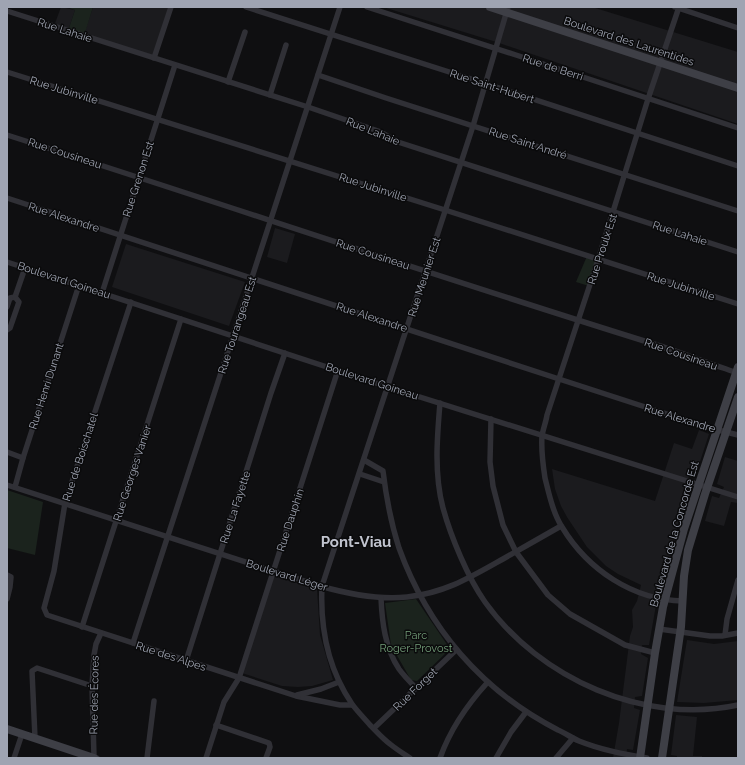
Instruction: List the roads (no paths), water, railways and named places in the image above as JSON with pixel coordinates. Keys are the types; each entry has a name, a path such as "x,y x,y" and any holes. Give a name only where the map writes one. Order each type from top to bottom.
{"street":[{"path":"154,58 171,7"},
{"name":"Rue Saint-Hubert","path":"246,7 738,166"},
{"name":"Rue Tourangeau Est","path":"133,644 340,7"},
{"name":"Rue de Berri","path":"367,7 738,128"},
{"name":"Boulevard des Laurentides","path":"490,7 507,10 738,88"},
{"path":"678,7 738,28"},
{"name":"Rue Proulx Est","path":"678,7 648,99 614,212 559,379 542,435 542,452 548,490 561,526 580,551 594,565 625,588 665,600 684,601"},
{"name":"Rue Meunier Est","path":"410,758 390,744 352,705 339,682 329,655 324,633 321,608 322,586 473,126 507,10"},
{"name":"Rue Lahaie","path":"7,11 308,107 381,132 398,142 738,252"},
{"path":"228,82 245,32"},
{"path":"270,95 286,45"},
{"name":"Rue Grenon Est","path":"102,293 175,65"},
{"name":"Rue Jubinville","path":"7,72 738,304"},
{"name":"Rue Saint André","path":"318,75 738,211"},
{"name":"Rue Cousineau","path":"7,135 578,321 737,371"},
{"name":"Rue Alexandre","path":"7,198 559,379 717,430 738,435"},
{"name":"Boulevard Goineau","path":"7,262 388,387 738,497"},
{"path":"15,297 25,268"},
{"name":"Rue Henri Dunant","path":"15,487 79,285"},
{"path":"7,307 10,298 15,297"},
{"path":"7,330 10,328 19,302 15,297"},
{"name":"Rue de Boischatel","path":"47,615 44,608 54,571 65,504 131,302"},
{"name":"Rue Georges Vanier","path":"82,627 181,319"},
{"name":"Rue La Fayette","path":"186,661 285,353"},
{"name":"Rue Dauphin","path":"206,758 224,702 239,678 338,370"},
{"name":"Boulevard de la Concorde Est","path":"642,758 647,705 665,600 683,533 717,430 736,383 737,371"},
{"name":"Boulevard de la Concorde Est","path":"662,758 681,632 684,601 684,576 688,550 696,520 738,397"},
{"path":"440,403 436,455 443,508 457,549 484,601 520,642 541,659 558,670 603,692 627,700 647,705 670,708 704,709 738,705"},
{"path":"491,419 490,462 493,486 503,525 516,552 548,595 570,614 625,645 655,653"},
{"path":"7,452 23,458"},
{"path":"364,460 383,471 384,482 399,548 414,584 437,624 456,650 501,695 539,720 579,741 615,752 642,758"},
{"path":"360,474 384,482"},
{"name":"Boulevard Léger","path":"7,485 322,586 381,598 407,597 435,592 458,584 561,526"},
{"path":"7,575 11,577 7,599"},
{"path":"725,635 727,619 738,580"},
{"path":"381,598 383,625 391,653 399,669 416,688"},
{"name":"Rue des Alpes","path":"47,615 296,696 340,705 352,705"},
{"path":"659,629 706,636 738,633"},
{"name":"Rue des Écores","path":"95,758 92,686 94,655 101,633"},
{"name":"Rue Forget","path":"374,728 456,650"},
{"path":"35,738 32,671 37,668 92,686"},
{"path":"296,696 339,682"},
{"path":"440,758 452,730 475,696 487,682"},
{"path":"147,758 154,701"},
{"path":"496,758 511,732 526,712"},
{"path":"216,724 269,743 270,747 266,758"},
{"path":"7,729 95,758"},
{"path":"14,758 22,734"},
{"path":"556,758 573,738"}],"district":[{"name":"Pont-Viau","path":"356,542"}],"park label":[{"name":"Parc Roger-Provost","path":"416,641"}]}
